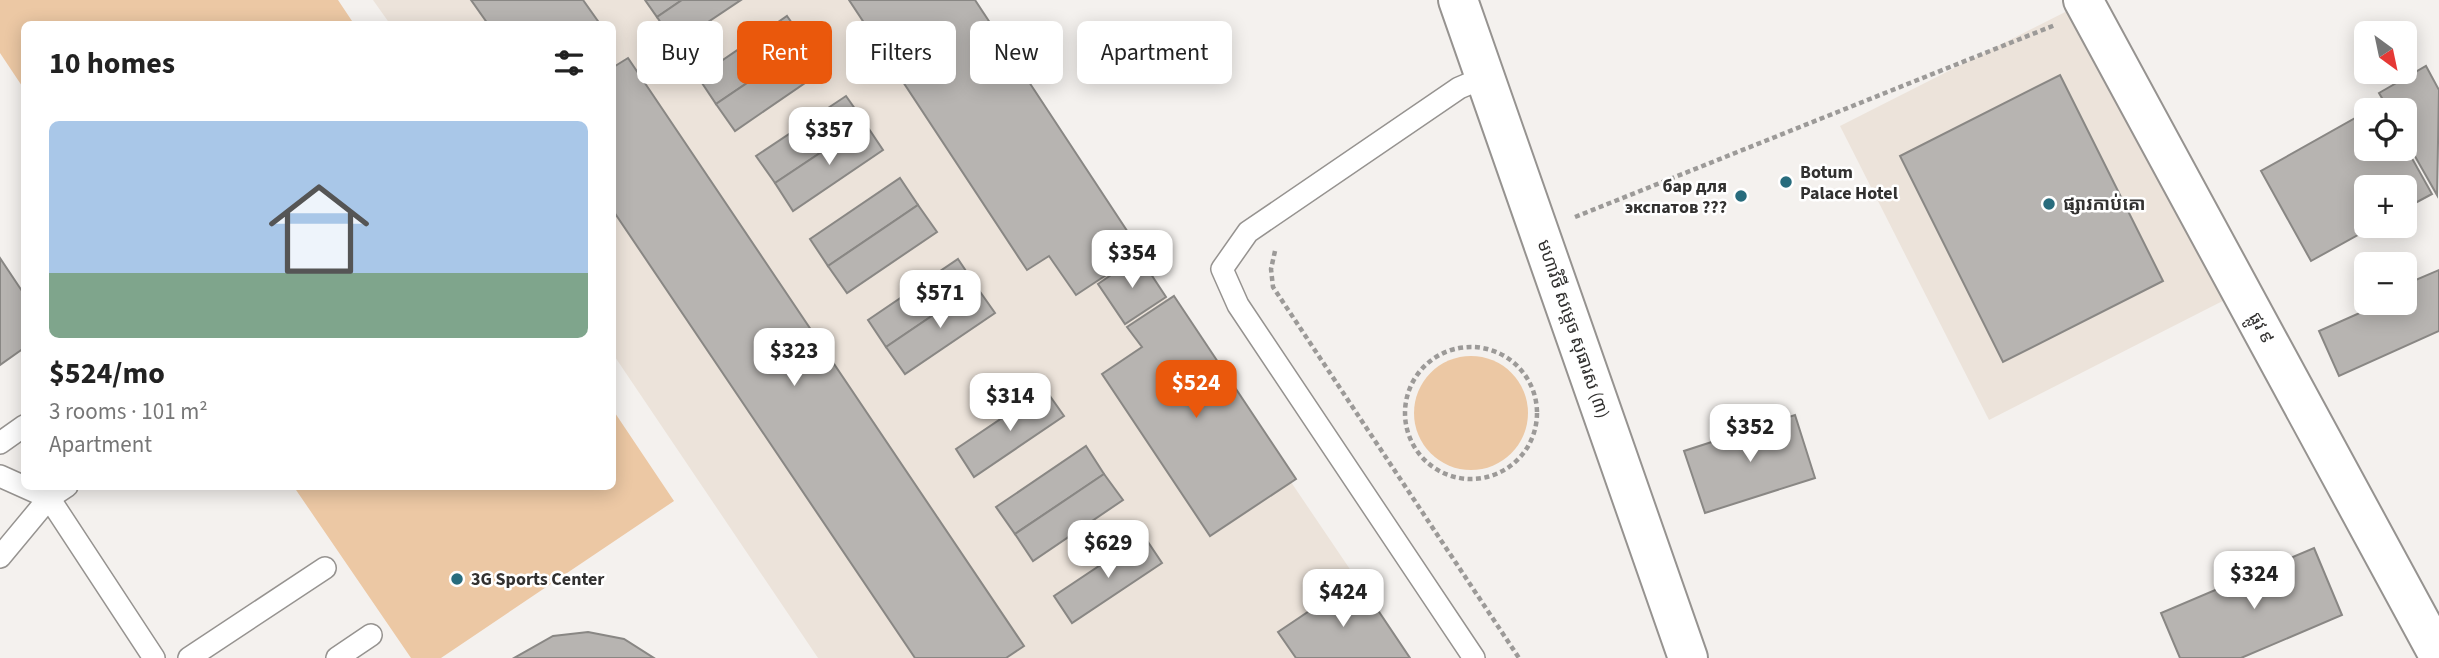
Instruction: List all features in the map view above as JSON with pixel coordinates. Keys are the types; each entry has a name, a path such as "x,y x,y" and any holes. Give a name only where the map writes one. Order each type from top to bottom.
{"street":[{"name":"មហាវិថី សម្តេច សុធារស (៣)","path":"1458,0 1688,658"},
{"name":"ផ្លូវ ៩","path":"2086,6 2439,656"}],"lane":[{"path":"1474,658 1238,305 1222,269 1248,232 1459,88 1485,77"},
{"path":"0,443 21,428"},
{"path":"0,476 21,482"},
{"path":"0,557 58,492 154,658"},
{"path":"189,658 325,568"},
{"path":"337,658 371,635"}],"path":[{"path":"1539,231 2086,6"},
{"path":"1275,248 1271,270 1273,287 1519,658"},
{"path":"1471,346 1499,353 1523,371 1533,387 1538,408 1530,444 1521,457 1503,471 1476,479 1453,477 1439,471 1421,457 1413,446 1405,418 1412,382 1425,365 1437,356 1471,346"}],"shaded area":[{"path":"0,0 338,0 352,21 21,21 21,84 0,53"},
{"path":"373,0 965,0 979,21 970,21 970,84 1022,84 1410,658 818,658 616,358 616,21 388,21"},
{"name":"ផ្សារកាប់គោ","path":"2089,0 2106,0 2260,282 1989,420 1840,126"},
{"path":"1471,356 1493,361 1511,373 1523,391 1528,413 1523,435 1511,453 1493,465 1471,470 1449,465 1431,453 1419,435 1414,413 1419,391 1431,373 1449,361"},
{"name":"3G Sports Center","path":"616,414 674,501 441,658 411,658 296,490 616,490"}],"building":[{"path":"471,0 583,0 598,21 486,21"},
{"path":"645,0 682,0 657,17"},
{"path":"682,0 741,0 710,21 660,21 657,17"},
{"path":"849,0 975,0 989,21 970,21 970,84 1030,84 1141,252 1076,295 1049,256 1027,270 904,84 956,84 956,21 863,21"},
{"path":"737,50 737,84 746,84 716,104 703,84 723,84 723,60"},
{"path":"628,58 637,71 637,84 646,84 1024,646 1006,658 915,658 616,215 616,66"},
{"path":"2426,66 2439,90 2437,195 2417,160 2417,98 2382,98 2379,93 2395,84 2417,84 2417,71"},
{"path":"2060,75 2163,281 2003,362 1900,156"},
{"path":"746,84 804,84 735,131 716,104"},
{"path":"846,96 865,123 775,183 756,156"},
{"path":"2354,119 2354,161 2414,161 2432,194 2417,202 2417,175 2354,175 2354,237 2311,261 2261,171"},
{"path":"865,123 883,150 793,211 775,183"},
{"path":"900,178 918,205 828,266 810,239"},
{"path":"918,205 937,232 847,293 828,266"},
{"path":"1139,256 1166,297 1125,324 1098,284"},
{"path":"0,258 21,290 21,350 0,365"},
{"path":"958,259 976,286 886,347 868,320"},
{"path":"2439,270 2439,331 2339,376 2319,331 2355,315 2417,315 2417,279"},
{"path":"976,286 995,313 905,374 886,347"},
{"path":"1174,296 1296,479 1210,536 1102,374 1142,347 1127,327"},
{"path":"1045,389 1064,416 974,477 956,449"},
{"path":"1795,415 1815,478 1705,513 1684,451"},
{"path":"1086,446 1104,474 1015,534 996,507"},
{"path":"1104,474 1123,500 1033,561 1015,534"},
{"path":"1144,536 1162,563 1072,623 1054,596"},
{"path":"2314,548 2342,615 2241,658 2180,658 2161,613"},
{"path":"1357,579 1410,658 1296,658 1278,632"},
{"path":"588,632 624,639 654,658 514,658 553,636"}],"place":[{"name":"Botum Palace Hotel","path":"1786,182"},
{"name":"бар для экспатов ???","path":"1741,196"},
{"name":"ផ្សារកាប់គោ","path":"2049,204"},
{"name":"3G Sports Center","path":"457,579"}]}
